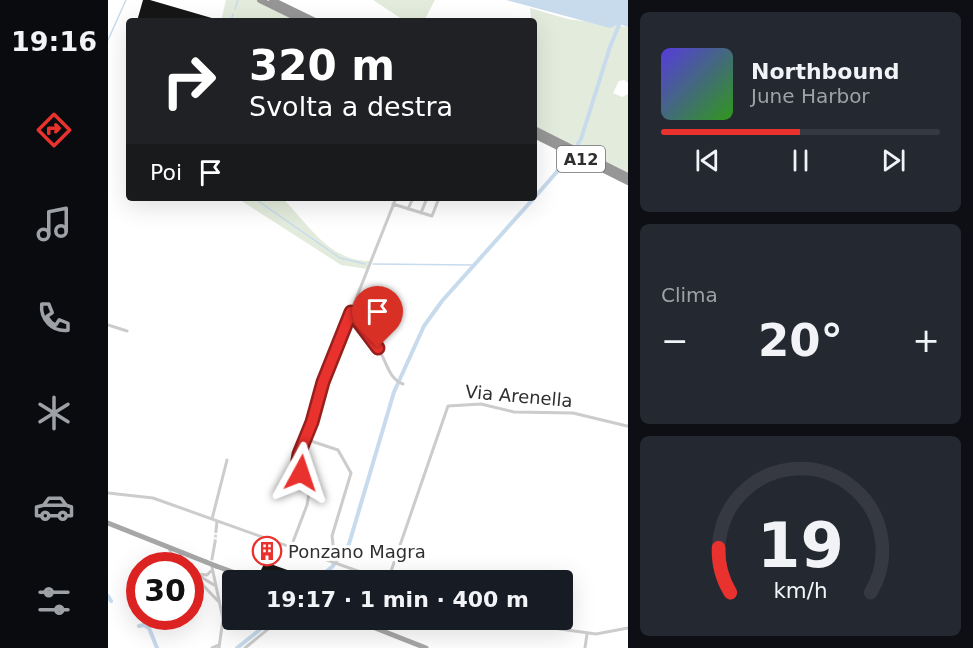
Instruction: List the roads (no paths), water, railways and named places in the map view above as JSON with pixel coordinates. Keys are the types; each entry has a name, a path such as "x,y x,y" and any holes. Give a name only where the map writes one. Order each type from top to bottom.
{"highway":[{"path":"260,0 297,18"},
{"path":"272,0 309,18"},
{"name":"A12","path":"537,130 628,176"},
{"name":"A12","path":"537,136 628,182"}],"main road":[{"path":"108,523 182,552"},
{"path":"204,559 209,560 213,568 222,571"},
{"path":"380,630 426,648"}],"street":[{"path":"291,547 309,499 308,484 301,473 298,460 304,439 312,422 323,382 394,201"},
{"path":"408,209 411,201"},
{"path":"421,213 426,201"},
{"path":"393,204 432,216 439,201"},
{"path":"351,312 381,353 386,366 400,383"},
{"path":"108,325 127,331"},
{"name":"Via Arenella","path":"390,570 448,406 480,404 514,412 573,413 627,426"},
{"path":"304,439 338,450 351,473 332,537 334,552 332,562"},
{"path":"212,519 227,460"},
{"path":"108,493 153,498 352,570"},
{"path":"216,531 218,521"},
{"path":"209,560 215,542"},
{"path":"168,547 170,552"},
{"path":"204,575 207,575 213,568"},
{"path":"212,648 219,646 224,624 214,585 213,568"},
{"path":"204,579 214,585"},
{"path":"214,585 206,588 219,602"},
{"path":"561,630 600,634 628,628"},
{"path":"245,648 267,630"},
{"path":"585,648 587,634"}],"water":[{"path":"506,0 628,0 628,27 619,24 610,28"}],"waterway":[{"path":"108,40 126,0"},
{"path":"235,9 238,0"},
{"path":"232,18 233,14"},
{"path":"581,139 610,47 621,20"},
{"path":"537,195 569,158"},
{"path":"258,201 340,258 365,264"},
{"path":"328,570 349,544 394,392 424,326 442,301 531,201"},
{"path":"373,264 474,265"},
{"path":"108,596 111,601"},
{"path":"150,630 157,648"},
{"path":"237,648 260,630"}],"tunnel":[{"path":"215,542 216,531"}],"place":[{"name":"Ponzano Magra","path":"267,551"}]}
